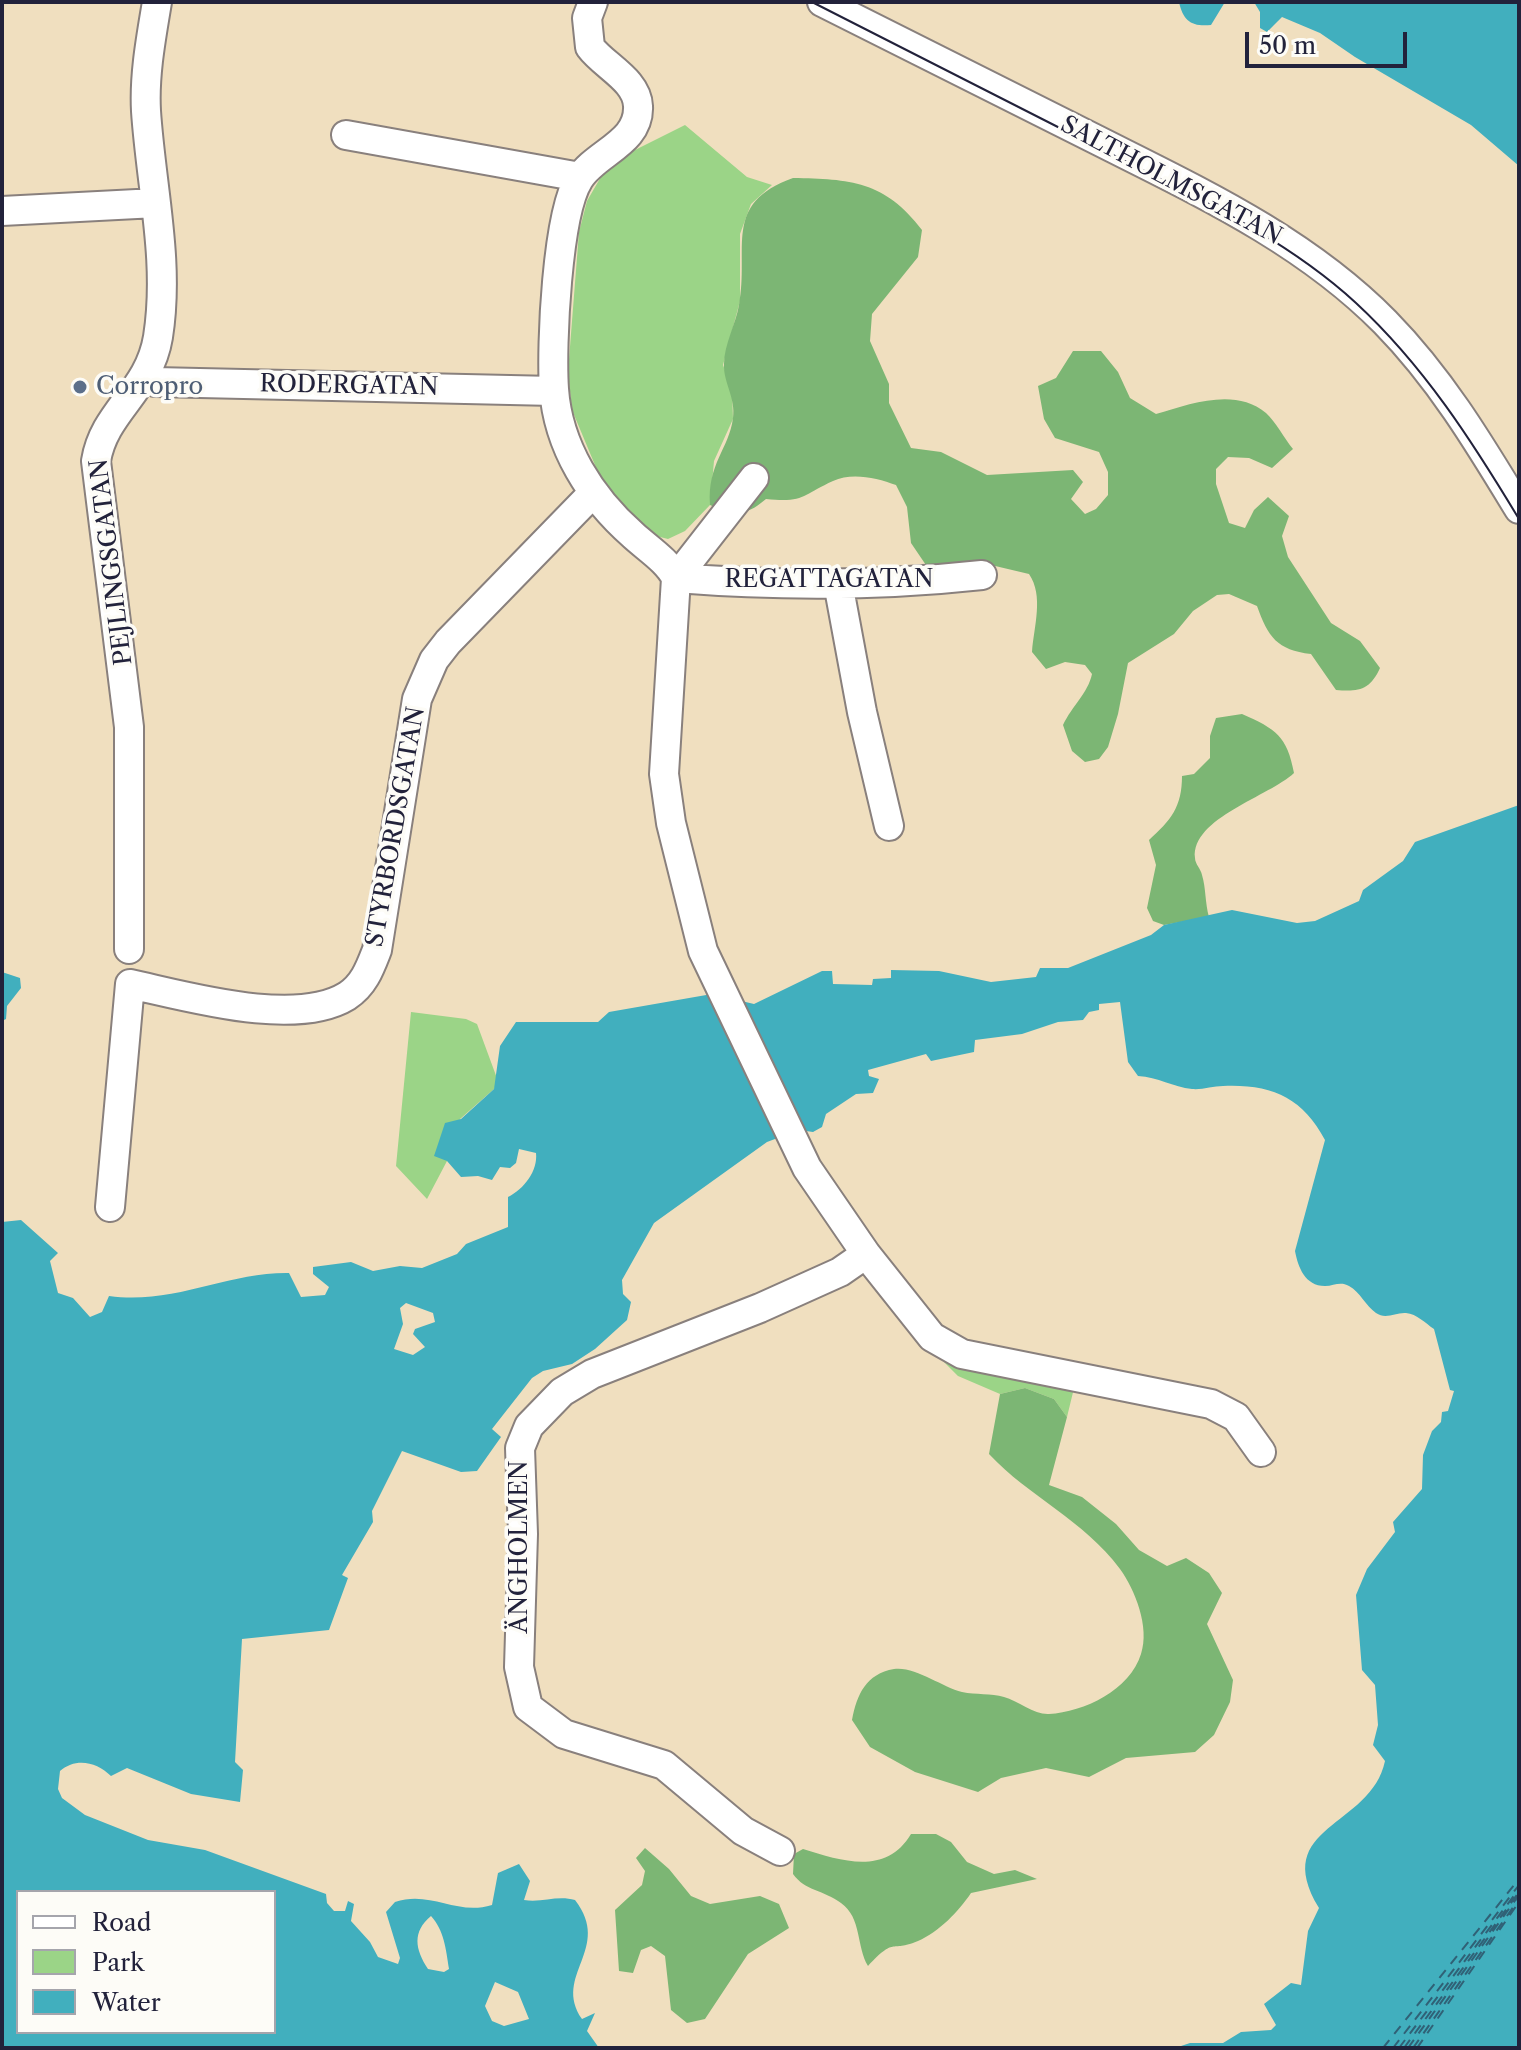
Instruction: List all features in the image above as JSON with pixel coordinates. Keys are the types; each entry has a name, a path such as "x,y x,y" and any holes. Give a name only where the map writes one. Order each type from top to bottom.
{"street":[{"name":"PEJLINGSGATAN","path":"129,949 128,713 96,461 105,430 146,377 161,313 161,244 146,91 157,2"},
{"path":"593,2 587,18 590,47 634,90 638,115 624,139 580,177 565,223 554,391 567,438 592,494 672,570 676,578 665,785 703,951 807,1168 866,1254 932,1337 962,1354 1211,1404 1236,1417 1261,1452"},
{"name":"SALTHOLMSGATAN","path":"822,2 1228,207 1307,257 1360,299 1420,360 1448,395 1519,509"},
{"path":"346,135 580,177"},
{"path":"2,211 156,203"},
{"name":"RODERGATAN","path":"146,377 155,382 554,391"},
{"path":"676,578 754,478"},
{"name":"STYRBORDSGATAN","path":"110,1207 130,984 253,1009 327,1003 357,988 365,978 377,950 417,699 424,681 448,642 592,494"},
{"name":"REGATTAGATAN","path":"676,578 759,584 924,581 982,575"},
{"path":"838,583 862,712 889,826"},
{"name":"ÄNGHOLMEN","path":"780,1851 743,1831 664,1765 645,1756 564,1734 528,1707 519,1667 523,1534 520,1448 529,1426 574,1384 760,1308 840,1272 866,1254"}],"green space":[{"path":"685,125 747,177 772,185 751,204 740,234 740,301 723,365 732,389 733,419 714,461 710,505 685,531 668,539 648,534 605,489 572,410 568,372 579,232 587,201 602,175 631,152"},
{"path":"793,178 849,182 880,192 894,201 922,230 918,257 872,314 870,341 889,384 889,403 911,448 941,452 987,475 1073,470 1083,482 1071,499 1085,514 1096,509 1108,495 1108,472 1099,452 1055,438 1044,419 1038,386 1056,378 1073,351 1101,351 1118,372 1130,398 1156,414 1198,402 1227,399 1254,405 1266,413 1293,449 1272,468 1249,458 1228,457 1216,469 1216,484 1229,523 1245,528 1254,510 1268,497 1289,516 1282,536 1288,557 1331,623 1360,641 1380,668 1372,681 1357,690 1336,690 1311,654 1290,649 1275,640 1257,606 1229,594 1217,595 1193,611 1174,634 1128,663 1108,747 1099,759 1085,762 1072,751 1063,725 1092,674 1085,665 1065,662 1046,669 1032,652 1037,601 1029,574 991,565 930,571 911,543 907,507 896,485 873,478 840,478 802,497 766,499 740,513 726,512 710,505 712,478 733,418 724,364 742,284 743,230 747,215 756,201 770,189"},
{"path":"1242,714 1278,735 1288,750 1294,773 1218,820 1205,831 1197,844 1195,860 1203,880 1209,917 1164,925 1153,921 1147,908 1156,865 1149,840 1174,812 1182,776 1194,774 1210,758 1210,736 1216,718"},
{"path":"411,1012 466,1019 477,1024 498,1081 494,1089 460,1119 447,1161 427,1199 396,1166"},
{"path":"948,1357 1075,1384 1067,1417 1054,1399 1025,1388 1000,1394 958,1376 944,1362"},
{"path":"1025,1388 1054,1399 1067,1417 1049,1485 1082,1497 1116,1524 1139,1550 1167,1566 1186,1558 1209,1573 1222,1593 1207,1624 1233,1680 1230,1702 1214,1735 1195,1752 1126,1758 1089,1777 1046,1768 1001,1778 978,1792 915,1772 870,1747 852,1720 860,1694 870,1680 884,1672 902,1669 962,1692 1004,1697 1049,1714 1091,1704 1116,1688 1135,1667 1143,1643 1140,1609 1120,1569 1090,1536 989,1454 1000,1394"},
{"path":"911,1834 936,1834 951,1842 967,1862 994,1874 1015,1870 1037,1879 971,1893 941,1927 918,1941 888,1948 868,1966 856,1924 848,1909 798,1880 793,1874 794,1854 803,1849 848,1861 876,1860 889,1856"},
{"path":"645,1848 669,1869 691,1896 710,1904 760,1896 779,1904 789,1928 748,1954 705,2019 687,2023 671,2010 665,1956 651,1946 641,1950 633,1973 619,1971 615,1910 642,1885 645,1871 636,1858"}],"water":[{"path":"1179,2 1225,2 1211,25 1204,25 1189,21"},
{"path":"1254,2 1519,2 1519,166 1471,125 1320,33 1282,17 1267,32 1260,28 1260,12"},
{"path":"1519,805 1519,2048 1175,2048 1190,2043 1223,2043 1241,2032 1271,2030 1276,2025 1264,2004 1291,1983 1301,1985 1308,1931 1319,1908 1307,1881 1306,1859 1314,1843 1328,1828 1362,1801 1376,1783 1385,1761 1373,1745 1378,1725 1375,1685 1362,1670 1356,1595 1367,1569 1395,1532 1393,1522 1422,1489 1423,1455 1432,1431 1441,1422 1442,1412 1448,1411 1454,1391 1450,1390 1434,1329 1410,1314 1380,1315 1349,1286 1312,1283 1301,1269 1295,1251 1325,1140 1306,1113 1295,1103 1270,1091 1240,1086 1192,1089 1138,1076 1128,1062 1120,1002 1099,1004 1099,1010 1089,1012 1083,1020 1058,1022 1022,1034 975,1040 974,1052 931,1061 926,1054 868,1070 869,1076 879,1079 873,1093 856,1094 826,1114 822,1127 813,1132 799,1130 767,1142 654,1223 622,1280 623,1294 631,1302 627,1320 595,1349 572,1364 543,1371 532,1378 492,1429 501,1437 477,1471 461,1472 402,1451 372,1511 373,1522 342,1575 348,1578 329,1630 242,1639 235,1762 243,1770 240,1802 191,1794 127,1768 111,1776 99,1767 86,1763 73,1764 60,1771 58,1789 62,1798 85,1815 148,1840 205,1850 326,1894 327,1903 334,1911 345,1911 348,1901 354,1904 351,1921 370,1942 378,1957 398,1964 400,1958 386,1912 395,1902 420,1899 479,1908 492,1905 498,1873 519,1864 530,1881 524,1900 575,1900 585,1917 588,1933 574,1989 575,2003 582,2019 595,2013 587,2031 599,2048 2,2048 2,1222 21,1220 58,1253 50,1261 58,1293 73,1298 90,1317 102,1312 109,1296 156,1296 266,1274 289,1273 301,1297 325,1295 329,1287 313,1274 313,1267 351,1262 373,1271 400,1266 422,1268 457,1254 466,1244 508,1227 508,1197 529,1179 535,1166 536,1153 519,1149 516,1163 510,1168 500,1167 492,1180 478,1176 461,1177 447,1161 434,1156 445,1123 461,1119 494,1089 500,1046 516,1022 598,1022 609,1012 712,994 754,1004 822,971 832,971 833,984 872,985 873,979 891,978 891,970 939,971 991,982 1036,977 1040,968 1068,968 1151,935 1164,925 1232,910 1297,923 1315,921 1359,901 1363,890 1403,861 1415,842","holes":["406,1303 433,1313 435,1322 415,1329 413,1334 425,1347 413,1355 394,1349 403,1324 400,1308","431,1916 442,1934 449,1969 444,1972 428,1969 418,1948 418,1935","495,1982 518,1992 529,2019 504,2026 492,2021 485,2006"]},
{"path":"2,972 20,978 21,988 7,1006 6,1019 2,1021"}],"ferry route":[{"path":"1383,2048 1519,1879"},
{"path":"1393,2048 1519,1885"},
{"path":"1399,2048 1519,1889"},
{"path":"1404,2048 1519,1892"},
{"path":"1408,2048 1519,1895"},
{"path":"1413,2048 1519,1899"},
{"path":"1417,2048 1519,1902"}],"tram line":[{"path":"812,2 1206,202 1269,238 1328,279 1381,327 1425,378 1465,433 1519,519"}],"place":[{"name":"Corropro","path":"80,387"}]}
